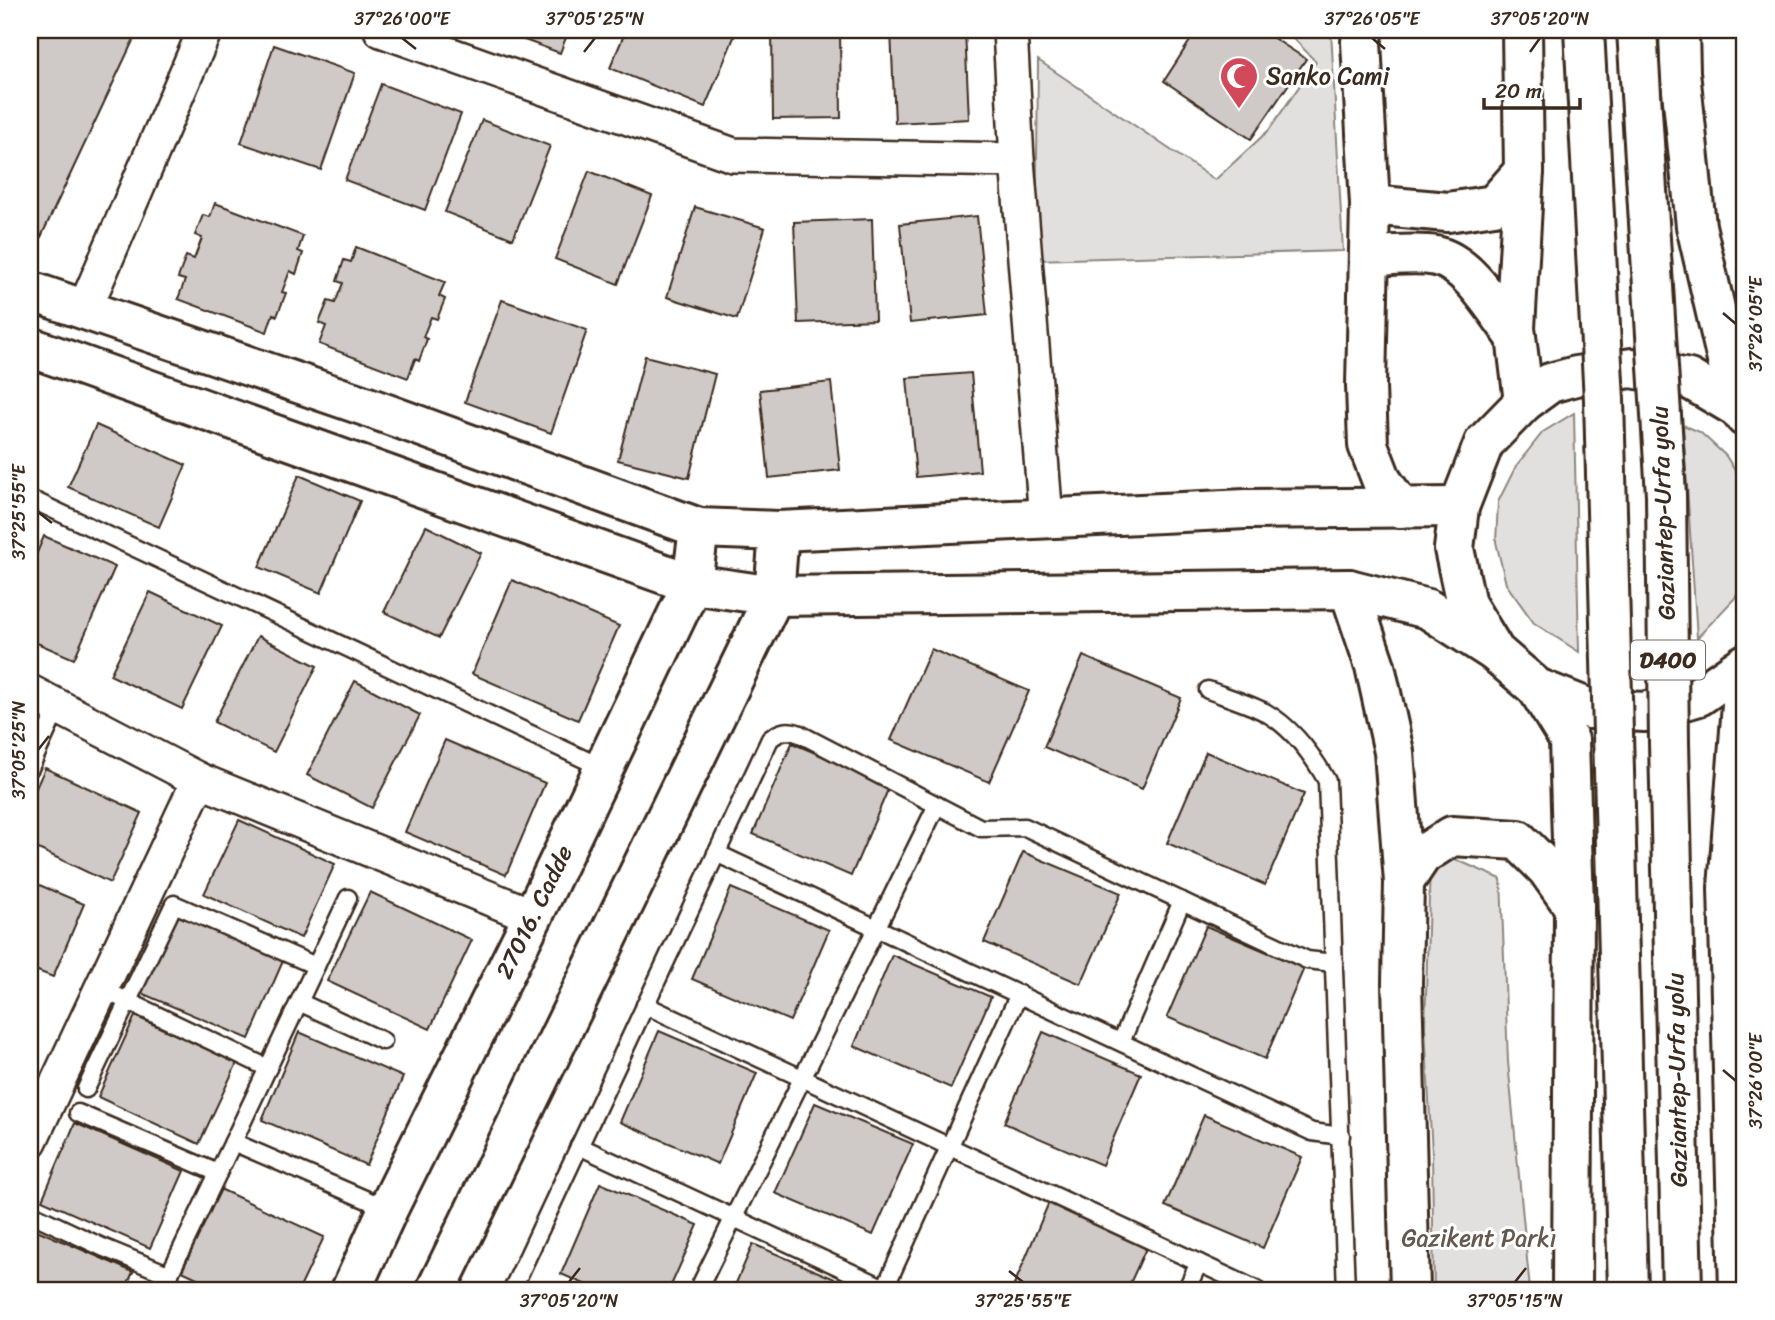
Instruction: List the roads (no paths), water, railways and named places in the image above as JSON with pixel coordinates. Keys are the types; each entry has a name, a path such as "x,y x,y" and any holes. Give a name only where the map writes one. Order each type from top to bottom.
{"main road":[{"path":"1364,30 1361,42 1370,205 1367,444 1382,481 1401,508"},
{"path":"1522,30 1524,171 1516,337 1524,402"},
{"name":"D400","path":"1584,30 1604,400 1628,1290"},
{"name":"Gaziantep-Urfa yolu","path":"1637,30 1666,495 1682,1290"},
{"path":"1679,30 1680,72 1696,226 1742,413"},
{"path":"1370,205 1448,212 1494,205 1524,171"},
{"path":"1369,256 1436,256 1447,260 1465,271 1516,337"},
{"path":"30,291 365,406 699,527 779,531 1246,509 1459,507"},
{"path":"30,348 692,584 774,596 1349,589 1428,608 1495,652 1538,688 1590,709 1645,712 1699,696 1745,665"},
{"path":"1495,652 1466,604 1454,550 1459,507 1484,443 1524,402 1550,383 1576,376 1632,368 1689,379 1742,413"},
{"name":"27016. Cadde","path":"351,1290 692,584 699,527"},
{"path":"436,1290 774,596 779,531"},
{"path":"1349,589 1375,666 1394,752 1404,882 1402,983 1410,1290"},
{"path":"1739,1290 1728,888 1745,665"},
{"path":"1538,688 1569,740 1574,907 1572,1290"},
{"path":"1404,882 1422,855 1452,836 1518,840 1548,869 1574,907"}],"street":[{"path":"84,310 205,30"},
{"path":"381,30 733,155 1017,160"},
{"path":"1010,30 1017,160 1046,519"},
{"path":"44,699 200,780 533,916"},
{"path":"30,1141 115,995 200,780"}],"lane":[{"path":"37,502 603,768"},
{"path":"1208,690 1265,713 1284,726 1301,742 1327,781 1346,1290"},
{"path":"30,768 44,699"},
{"path":"512,1290 770,739 778,733 786,731 800,734 981,828 1024,827 1307,960 1334,963"},
{"path":"698,1290 937,805"},
{"path":"716,853 1312,1132 1341,1136"},
{"path":"162,1290 348,898"},
{"path":"1121,1042 1182,901"},
{"path":"86,1089 115,995 174,904 316,966"},
{"path":"579,1146 886,1290 1019,994"},
{"path":"115,995 268,1068"},
{"path":"299,1003 383,1041"},
{"path":"645,1005 1257,1290"},
{"path":"51,1105 218,1173"},
{"path":"233,1142 388,1209"},
{"path":"30,1213 170,1275"},
{"path":"1186,1290 1199,1263"}],"place":[{"name":"Sanko Cami","path":"1239,110"}],"park label":[{"name":"Gazikent Parkı","path":"1479,1238"}]}
